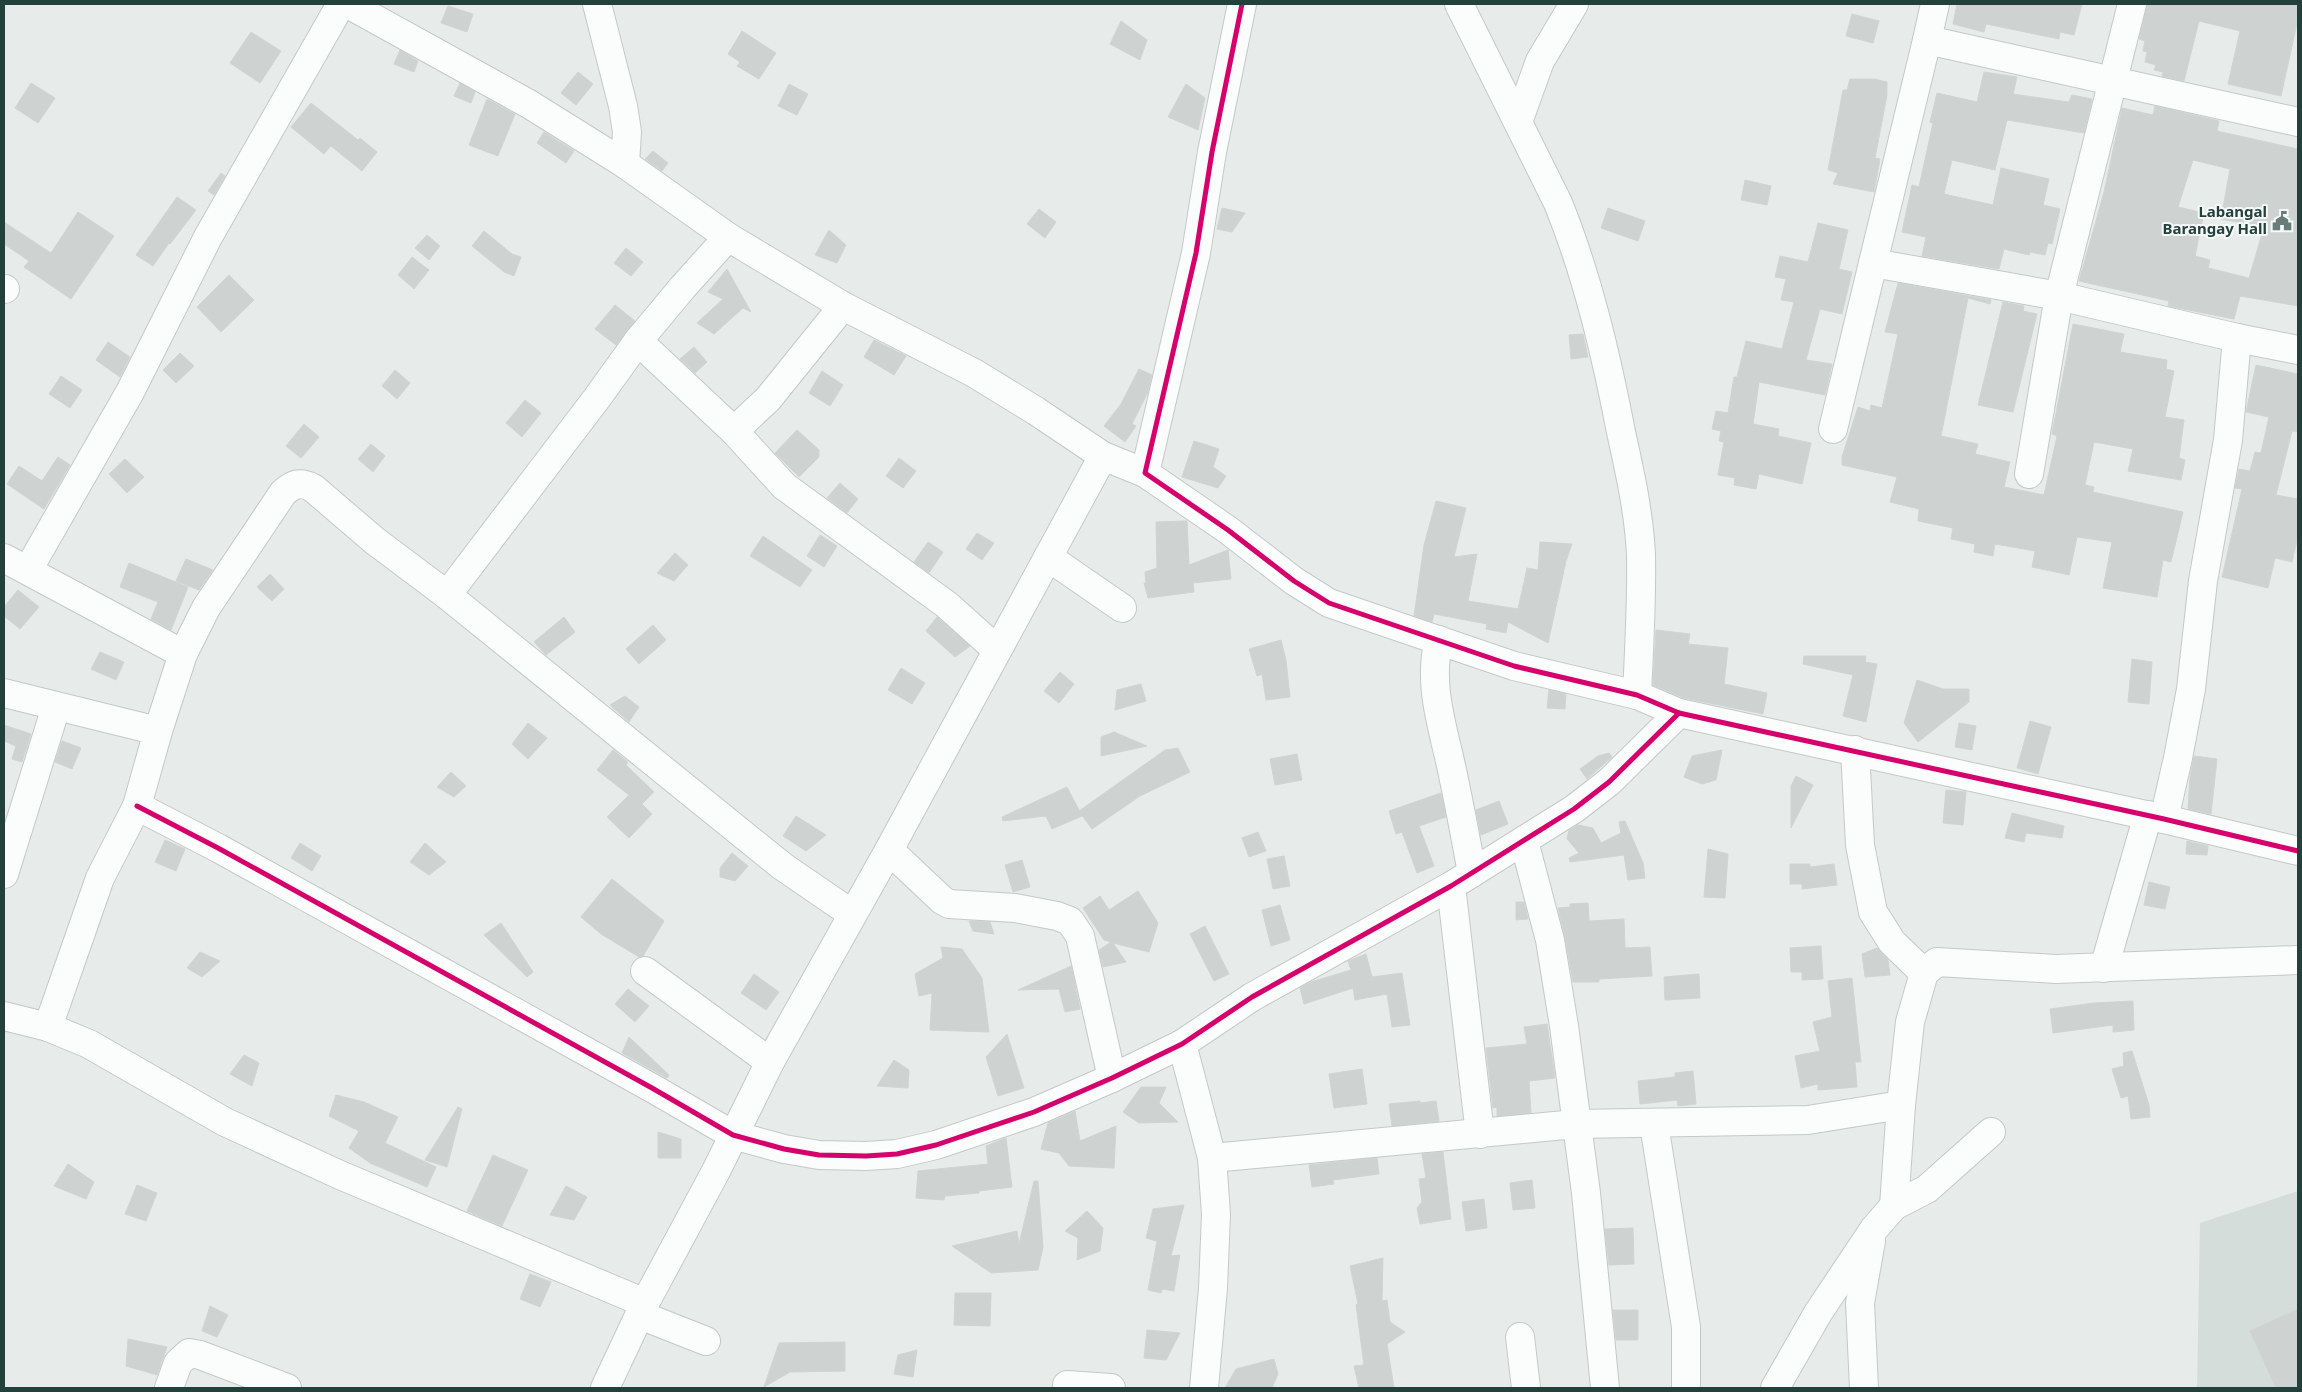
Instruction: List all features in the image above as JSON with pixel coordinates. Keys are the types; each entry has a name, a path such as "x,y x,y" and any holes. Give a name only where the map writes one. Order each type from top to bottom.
{"street":[{"path":"28,570 130,392 208,237 341,4"},
{"path":"348,4 529,104 625,164 728,237 843,306 974,373 1036,411 1103,456 1145,474 1228,530 1294,581 1329,603 1514,666 1636,695 1679,713 2156,817 2298,851"},
{"path":"597,4 623,106 627,132 625,164"},
{"path":"1458,4 1558,203 1570,234 1608,364 1634,490 1641,556 1640,626 1636,695"},
{"path":"1518,122 1540,61 1574,4"},
{"path":"1833,429 1935,4"},
{"path":"2029,474 2059,296 2132,4"},
{"path":"1145,474 1196,253 1236,7"},
{"path":"1927,40 2114,82 2298,120"},
{"path":"447,595 638,341 682,287 728,237"},
{"path":"1874,263 2059,296 2237,338 2298,350"},
{"path":"734,431 768,399 843,306"},
{"path":"2104,968 2178,758 2191,689 2203,581 2228,440 2237,338"},
{"path":"638,341 734,431 784,486 946,605 997,650"},
{"path":"605,1388 643,1309 770,1062 889,850 1103,456"},
{"path":"48,1027 100,878 136,806 183,654 206,608 222,583 283,493 298,483 313,488 375,541 447,595 782,866 852,914"},
{"path":"1048,557 1122,608"},
{"path":"4,558 183,654"},
{"path":"1439,640 1434,659 1433,673 1462,879 1480,1134"},
{"path":"4,694 158,731"},
{"path":"4,874 56,707"},
{"path":"136,806 218,848 643,1083 733,1135 784,1149 820,1155 866,1156 897,1154 936,1145 1034,1112 1112,1078 1182,1044 1252,997 1462,879 1574,809 1609,782 1679,713"},
{"path":"1855,750 1860,845 1873,912 1892,942 1924,973"},
{"path":"1524,841 1550,940 1564,1026 1598,1301 1605,1388"},
{"path":"889,850 949,904 1015,908 1057,916 1070,921 1080,936 1112,1078"},
{"path":"1894,1206 1900,1105 1910,1022 1924,973 1937,962 2056,969 2298,960"},
{"path":"645,971 770,1062"},
{"path":"4,1016 48,1027 89,1044 234,1126 643,1309 706,1341"},
{"path":"1182,1044 1212,1158 1216,1214 1214,1269 1204,1388"},
{"path":"1212,1158 1576,1124 1808,1120 1900,1105"},
{"path":"1654,1124 1686,1327 1686,1388"},
{"path":"1775,1388 1818,1313 1874,1229 1894,1206 1927,1189 1991,1132"},
{"path":"1864,1388 1860,1303 1874,1229"},
{"path":"1520,1337 1526,1388"},
{"path":"169,1388 178,1363 181,1358 189,1353 200,1355 287,1388"},
{"path":"1067,1385 1112,1388"}],"shaded area":[{"path":"2298,1191 2298,1388 2197,1388 2200,1223"}],"building":[{"path":"1957,4 2082,4 2074,35 2060,32 2059,39 1986,24 1984,32 1953,24"},
{"path":"2147,4 2298,4 2298,19 2281,96 2228,84 2240,31 2199,21 2184,81 2162,76 2163,72 2154,70 2156,65 2145,62 2147,52 2143,51 2145,41 2139,39"},
{"path":"448,6 473,14 467,32 441,23"},
{"path":"1852,14 1879,21 1873,43 1846,36"},
{"path":"1121,21 1147,40 1140,60 1110,44"},
{"path":"742,31 776,53 759,79 737,66 740,62 728,54"},
{"path":"251,32 281,51 260,83 230,63"},
{"path":"400,50 418,61 414,72 394,64"},
{"path":"578,72 593,84 576,105 561,93"},
{"path":"1984,72 2017,77 2013,94 2069,102 2072,95 2092,99 2084,133 2007,120 1995,170 1952,160 1944,194 1993,205 2001,168 2049,179 2043,205 2060,209 2052,244 2048,243 2045,255 2030,252 2029,255 2004,249 1999,269 1922,256 1926,237 1902,232 1912,185 1919,187 1933,123 1930,122 1937,93 1977,102"},
{"path":"1850,79 1874,79 1887,82 1887,95 1875,158 1880,159 1874,192 1833,184 1838,173 1828,170 1843,90 1847,90"},
{"path":"31,83 55,98 38,123 15,108"},
{"path":"460,83 475,92 471,103 454,96"},
{"path":"789,84 808,94 797,115 778,106"},
{"path":"1186,84 1205,98 1198,130 1168,117"},
{"path":"487,99 515,114 498,156 469,145"},
{"path":"311,103 358,140 360,138 377,152 362,171 331,146 324,154 291,127"},
{"path":"2155,106 2219,121 2217,131 2298,149 2298,306 2240,296 2234,319 2168,306 2169,301 2079,281 2104,192 2122,108 2153,115","holes":["2193,160 2230,169 2221,219 2264,227 2249,278 2208,268 2210,260 2195,256 2204,213 2178,207"]},
{"path":"544,132 574,151 566,163 537,143"},
{"path":"653,151 668,163 662,171 645,159"},
{"path":"221,173 225,176 214,195 208,191"},
{"path":"1745,180 1771,186 1767,205 1741,200"},
{"path":"177,197 196,210 153,266 136,255"},
{"path":"1222,208 1245,213 1232,232 1217,229"},
{"path":"1608,208 1645,221 1638,241 1601,228"},
{"path":"1039,209 1056,222 1045,238 1027,224"},
{"path":"78,212 114,236 71,299 24,267 29,261 4,244 4,222 51,253"},
{"path":"1818,223 1848,230 1839,269 1852,272 1842,314 1820,309 1806,360 1832,364 1825,395 1759,382 1753,424 1779,429 1778,436 1811,443 1802,484 1759,474 1756,489 1734,485 1735,478 1718,475 1724,442 1719,441 1721,431 1712,429 1716,411 1728,413 1734,377 1737,377 1746,341 1782,349 1794,302 1781,300 1786,279 1775,277 1780,256 1808,262"},
{"path":"829,230 846,245 837,263 815,255"},
{"path":"484,231 512,254 521,257 514,276 504,272 472,246"},
{"path":"427,235 440,246 429,260 415,248"},
{"path":"626,248 643,262 631,276 614,263"},
{"path":"412,257 429,270 414,289 398,275"},
{"path":"727,269 751,312 743,308 714,334 697,323 723,299 708,292"},
{"path":"229,275 254,300 221,332 197,307"},
{"path":"1898,283 1991,300 1990,304 1968,298 1941,436 1978,444 1975,454 2010,462 2004,487 2044,495 2057,436 2052,434 2073,324 2124,334 2120,352 2167,360 2166,369 2174,371 2165,417 2184,420 2179,458 2185,460 2181,480 2128,471 2133,449 2094,442 2085,485 2094,487 2093,492 2183,512 2171,562 2163,560 2157,597 2103,588 2112,542 2077,537 2069,575 2032,567 2035,551 1995,544 1993,556 1974,552 1975,544 1951,539 1953,528 1918,521 1919,509 1890,502 1897,477 1842,465 1842,457 1858,407 1870,411 1871,405 1882,408 1898,334 1885,332"},
{"path":"2003,302 2024,306 2023,311 2037,314 2013,412 1978,405"},
{"path":"615,305 635,321 616,345 595,329"},
{"path":"1583,334 1588,357 1571,359 1569,335"},
{"path":"874,340 906,356 894,375 864,357"},
{"path":"108,342 130,357 120,377 96,360"},
{"path":"694,347 707,362 695,373 680,359"},
{"path":"180,353 194,366 176,383 163,370"},
{"path":"2256,365 2298,374 2298,432 2292,431 2276,495 2298,499 2298,536 2292,562 2275,558 2268,588 2222,577 2242,489 2235,488 2239,469 2250,471 2255,452 2261,453 2269,417 2246,412"},
{"path":"1139,369 1152,375 1147,394 1132,424 1136,426 1125,442 1104,426 1121,404"},
{"path":"395,370 410,383 397,399 382,386"},
{"path":"822,371 843,385 830,406 809,393"},
{"path":"61,376 82,390 70,408 49,394"},
{"path":"525,400 541,413 522,437 506,423"},
{"path":"304,424 319,437 301,458 286,446"},
{"path":"797,430 819,450 819,457 799,477 775,453"},
{"path":"1194,441 1219,449 1213,467 1226,476 1218,488 1182,477"},
{"path":"371,444 385,456 373,472 358,459"},
{"path":"58,457 70,465 44,509 7,484 19,466 42,481"},
{"path":"899,458 916,471 903,488 886,476"},
{"path":"125,459 144,477 127,493 109,474"},
{"path":"840,483 858,499 847,513 827,498"},
{"path":"1436,501 1466,508 1454,557 1477,554 1468,601 1518,609 1527,568 1538,570 1540,542 1572,544 1566,561 1548,643 1508,622 1506,633 1486,629 1487,624 1434,614 1432,622 1414,616 1424,545"},
{"path":"1187,521 1189,565 1228,550 1231,579 1193,583 1194,592 1148,598 1144,583 1146,583 1145,572 1157,568 1156,522"},
{"path":"977,533 994,543 982,560 966,549"},
{"path":"820,535 837,546 824,567 807,556"},
{"path":"763,536 812,570 800,587 750,556"},
{"path":"928,542 943,552 929,573 914,562"},
{"path":"675,553 688,565 674,581 657,573"},
{"path":"186,559 213,570 199,590 176,581"},
{"path":"129,563 188,587 171,630 151,619 158,602 120,587"},
{"path":"270,574 284,589 272,601 257,587"},
{"path":"18,590 39,607 20,629 4,616 4,607"},
{"path":"564,617 575,632 546,655 534,642"},
{"path":"937,617 970,646 955,657 926,631"},
{"path":"653,625 666,640 639,664 626,649"},
{"path":"1656,630 1690,634 1688,644 1728,648 1724,684 1767,693 1763,714 1684,698 1653,685"},
{"path":"1281,640 1286,660 1290,697 1266,700 1262,674 1257,676 1249,649"},
{"path":"100,652 124,662 116,680 91,669"},
{"path":"1804,656 1866,656 1865,662 1877,664 1866,722 1843,716 1853,675 1803,664"},
{"path":"2132,659 2152,662 2149,704 2128,702"},
{"path":"901,668 925,683 912,704 888,690"},
{"path":"1060,672 1074,684 1059,703 1044,691"},
{"path":"1917,680 1943,689 1969,689 1969,702 1918,742 1904,723"},
{"path":"1141,684 1146,701 1115,710 1117,690"},
{"path":"1549,690 1566,694 1565,709 1547,708"},
{"path":"625,696 639,707 629,722 610,705"},
{"path":"2030,721 2051,727 2038,774 2017,768"},
{"path":"528,723 547,738 528,759 512,744"},
{"path":"1959,723 1976,726 1972,750 1955,747"},
{"path":"4,725 31,734 22,762 12,759 16,746 4,741"},
{"path":"1114,732 1147,746 1101,756 1101,737"},
{"path":"62,741 81,748 72,769 55,762"},
{"path":"1178,748 1190,772 1140,796 1092,829 1079,811 1165,750"},
{"path":"613,750 628,762 626,765 654,792 642,804 652,814 629,838 607,817 629,795 597,770"},
{"path":"1722,750 1716,780 1702,784 1684,777 1692,756"},
{"path":"1609,753 1612,757 1587,779 1580,769 1598,756"},
{"path":"1297,754 1302,780 1275,785 1270,759"},
{"path":"2194,756 2217,759 2211,814 2188,809 2190,777"},
{"path":"451,772 466,786 454,797 437,787"},
{"path":"1796,776 1813,785 1791,828 1791,786"},
{"path":"1067,787 1082,816 1052,829 1046,816 1003,821 1002,817"},
{"path":"1946,790 1966,792 1963,825 1943,823"},
{"path":"1441,793 1446,817 1419,826 1434,866 1417,873 1402,832 1396,834 1389,811"},
{"path":"1499,801 1508,824 1481,835 1476,810"},
{"path":"2012,813 2064,826 2062,838 2026,833 2024,842 2005,838"},
{"path":"796,816 826,835 806,851 783,836"},
{"path":"1625,821 1643,863 1645,878 1628,880 1624,855 1570,862 1569,858 1579,853 1567,839 1569,830 1578,825 1593,828 1601,843 1621,833 1619,822"},
{"path":"1258,832 1266,851 1249,857 1242,838"},
{"path":"165,840 185,849 176,871 155,862"},
{"path":"2187,841 2208,846 2207,855 2186,854"},
{"path":"300,843 321,856 312,871 291,858"},
{"path":"425,843 446,862 429,875 410,862"},
{"path":"1708,849 1728,854 1725,898 1704,897"},
{"path":"732,853 748,866 735,881 720,877 720,868"},
{"path":"1284,856 1290,886 1273,889 1267,859"},
{"path":"1022,860 1030,887 1013,892 1005,865"},
{"path":"1790,864 1810,864 1810,867 1834,864 1837,885 1802,889 1802,884 1790,884"},
{"path":"612,879 664,921 643,956 639,957 601,934 581,917"},
{"path":"2149,882 2170,887 2165,909 2144,905"},
{"path":"1138,891 1158,923 1149,952 1113,943 1126,962 1103,967 1099,950 1111,942 1104,940 1083,908 1100,896 1109,910"},
{"path":"1516,902 1524,902 1528,919 1516,920"},
{"path":"1588,903 1589,921 1624,919 1625,948 1650,947 1652,976 1599,979 1599,982 1573,982 1558,908 1570,907 1570,904"},
{"path":"1280,905 1290,940 1271,946 1262,910"},
{"path":"969,921 990,922 994,934 973,931"},
{"path":"501,923 533,972 527,977 484,935"},
{"path":"1205,926 1229,974 1214,981 1190,934"},
{"path":"1821,946 1823,979 1802,980 1802,972 1791,972 1790,948"},
{"path":"941,947 962,949 982,978 989,1032 930,1030 932,993 919,996 915,974 943,958"},
{"path":"1877,948 1888,960 1890,975 1865,977 1862,954"},
{"path":"200,952 220,961 202,977 187,968"},
{"path":"1366,954 1372,977 1402,973 1410,1025 1392,1027 1387,994 1355,1000 1353,988 1304,1004 1300,988 1311,982 1351,970 1348,961"},
{"path":"1071,966 1080,1009 1065,1012 1059,989 1018,990"},
{"path":"754,974 779,992 766,1010 741,993"},
{"path":"1699,974 1700,998 1665,1000 1664,977"},
{"path":"1852,978 1861,1062 1855,1062 1857,1087 1818,1090 1818,1084 1801,1088 1795,1056 1820,1051 1813,1022 1832,1017 1828,981"},
{"path":"628,989 649,1006 635,1022 615,1004"},
{"path":"2133,1001 2134,1030 2113,1032 2113,1025 2053,1033 2050,1009 2094,1003"},
{"path":"1547,1024 1555,1078 1529,1081 1531,1113 1497,1116 1497,1107 1493,1108 1486,1048 1527,1044 1524,1027"},
{"path":"1007,1034 1024,1088 998,1096 986,1057"},
{"path":"629,1037 669,1075 667,1078 622,1053"},
{"path":"2132,1051 2149,1105 2150,1117 2131,1119 2128,1096 2121,1098 2112,1069 2124,1066 2123,1053"},
{"path":"244,1055 259,1063 252,1086 230,1074"},
{"path":"894,1060 909,1070 908,1088 877,1086"},
{"path":"1362,1069 1367,1104 1334,1108 1329,1074"},
{"path":"1693,1071 1696,1104 1678,1106 1677,1100 1640,1104 1638,1081 1675,1077 1675,1073"},
{"path":"1141,1087 1166,1087 1159,1103 1178,1122 1139,1123 1123,1112"},
{"path":"336,1095 364,1102 398,1117 385,1143 436,1167 427,1187 370,1163 349,1148 359,1131 329,1116"},
{"path":"1420,1101 1420,1103 1436,1101 1439,1121 1392,1126 1389,1104"},
{"path":"458,1107 462,1109 447,1167 425,1160"},
{"path":"1075,1111 1080,1141 1116,1126 1114,1168 1069,1166 1059,1153 1041,1149 1048,1123"},
{"path":"658,1132 681,1139 681,1158 658,1158"},
{"path":"1006,1138 1012,1187 979,1191 979,1193 945,1196 944,1200 916,1198 918,1171 988,1164 986,1146"},
{"path":"1443,1152 1451,1219 1420,1224 1417,1208 1422,1202 1419,1179 1426,1178 1422,1154"},
{"path":"493,1155 528,1170 502,1226 467,1211"},
{"path":"1377,1158 1379,1174 1333,1180 1334,1184 1312,1187 1309,1165"},
{"path":"68,1164 94,1182 86,1199 54,1186"},
{"path":"1532,1180 1535,1208 1513,1210 1510,1183"},
{"path":"1034,1181 1038,1181 1043,1247 1038,1270 991,1273 952,1246 1017,1231 1019,1244"},
{"path":"137,1185 157,1193 146,1221 125,1214"},
{"path":"566,1186 587,1197 574,1220 550,1215"},
{"path":"1484,1199 1487,1228 1466,1231 1462,1202"},
{"path":"1184,1205 1171,1256 1180,1255 1174,1291 1162,1289 1161,1293 1148,1290 1157,1241 1146,1238 1153,1209"},
{"path":"1087,1211 1103,1228 1100,1251 1077,1260 1078,1238 1065,1231"},
{"path":"1633,1228 1634,1264 1609,1265 1605,1229"},
{"path":"1383,1258 1382,1301 1387,1300 1390,1322 1405,1332 1387,1344 1394,1388 1359,1388 1354,1366 1364,1365 1356,1305 1358,1304 1350,1266"},
{"path":"530,1274 551,1282 540,1307 520,1299"},
{"path":"955,1293 991,1293 990,1326 954,1325"},
{"path":"210,1306 228,1315 217,1337 202,1331"},
{"path":"2298,1309 2298,1388 2276,1388 2250,1331"},
{"path":"1613,1310 1638,1310 1638,1340 1616,1340"},
{"path":"1147,1330 1180,1333 1166,1360 1144,1358"},
{"path":"128,1339 167,1347 157,1375 126,1366"},
{"path":"845,1342 845,1371 790,1372 764,1387 779,1343"},
{"path":"917,1350 913,1377 894,1374 898,1355"},
{"path":"1274,1359 1278,1374 1272,1388 1225,1388 1236,1369"}],"cycle path":[{"path":"1242,4 1212,152 1196,253 1145,473 1228,530 1294,581 1329,603 1514,666 1637,695 1679,713 2164,819 2298,851"},
{"path":"137,806 218,848 652,1088 733,1135 784,1149 819,1155 866,1156 897,1154 936,1145 1034,1112 1112,1078 1182,1044 1252,997 1451,886 1574,809 1609,782 1679,713"}],"place":[{"name":"Labangal Barangay Hall","path":"2282,221"}]}
